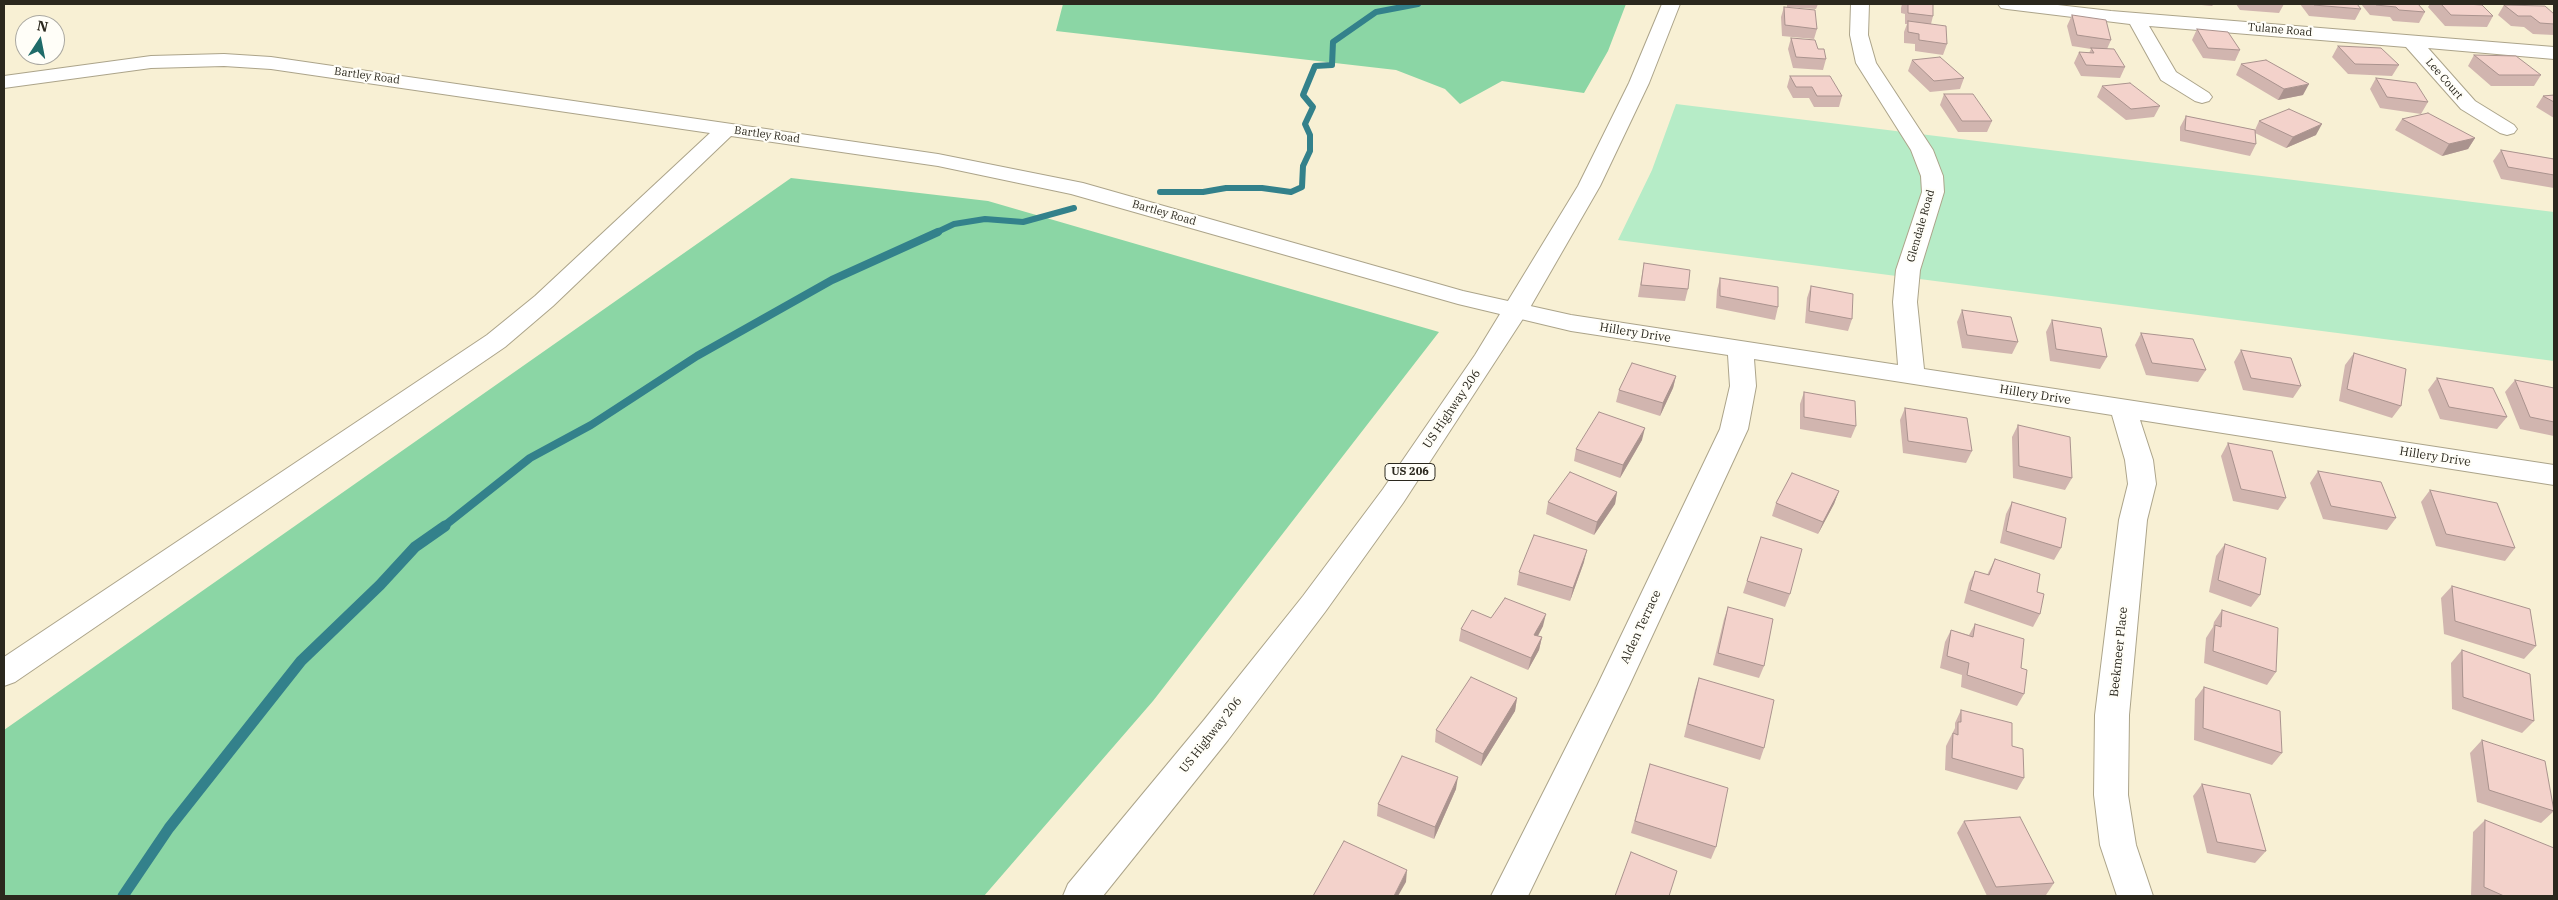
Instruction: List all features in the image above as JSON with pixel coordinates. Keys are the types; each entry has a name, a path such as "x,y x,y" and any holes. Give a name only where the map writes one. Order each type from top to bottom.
{"main road":[{"name":"US Highway 206","path":"1081,896 1216,730 1314,604 1394,496 1516,311 1589,186 1660,36 1671,4"},
{"name":"Glendale Road","path":"1860,4 1859,35 1866,64 1922,150 1932,176 1933,192 1908,270 1905,302 1912,377"},
{"name":"Tulane Road","path":"2007,4 2136,19 2554,53"},
{"path":"2136,19 2168,76 2202,98"},
{"name":"Lee Court","path":"2411,41 2468,106 2507,129"},
{"name":"Bartley Road","path":"4,82 136,63 199,60 249,61 291,65 938,160 1041,180 1458,297 1516,311"},
{"path":"4,673 496,341 544,302 727,129"},
{"name":"Hillery Drive","path":"1516,311 1571,323 1740,350 2547,473"},
{"name":"Alden Terrace","path":"1509,896 1613,686 1734,429 1743,386 1740,350"},
{"name":"Beekmeer Place","path":"2124,409 2139,460 2142,484 2132,520 2112,714 2111,795 2118,845 2135,896"},
{"path":"2547,473 2554,497"}],"green space":[{"path":"1063,4 1626,4 1608,51 1584,93 1502,81 1460,104 1445,89 1396,70 1056,31"},
{"path":"1676,104 2554,212 2554,361 1618,240 1652,170"},
{"path":"791,178 988,201 1439,332 1153,701 984,896 4,896 4,730"}],"building":[{"path":"1908,4 1933,4 1933,16 1908,13"},
{"path":"2357,4 2361,9 2314,5"},
{"path":"2375,4 2418,4 2425,12 2399,10 2396,7"},
{"path":"2441,4 2482,5 2493,16 2451,15"},
{"path":"2504,5 2545,6 2554,14 2554,24 2540,23 2531,16 2518,16"},
{"path":"1784,7 1815,10 1817,29 1785,25"},
{"path":"2072,15 2106,20 2111,40 2077,35"},
{"path":"1908,21 1946,26 1947,44 1919,40 1919,34 1908,32"},
{"path":"2197,29 2228,32 2240,50 2208,48"},
{"path":"1791,38 1815,40 1818,49 1824,49 1826,59 1796,57"},
{"path":"2338,46 2381,48 2399,65 2355,64"},
{"path":"2091,48 2114,49 2125,67 2086,65 2079,52 2094,53"},
{"path":"2474,55 2516,56 2541,75 2499,75"},
{"path":"1940,57 1964,78 1934,81 1912,60"},
{"path":"2266,60 2309,84 2284,89 2241,64"},
{"path":"1790,76 1830,76 1842,96 1817,96 1812,87 1796,87"},
{"path":"2376,78 2416,83 2428,102 2387,97"},
{"path":"2130,83 2160,106 2131,109 2102,86"},
{"path":"1944,94 1973,94 1992,121 1962,121"},
{"path":"2554,95 2554,102 2543,96"},
{"path":"2289,109 2322,124 2293,137 2259,121"},
{"path":"2428,113 2475,138 2449,144 2402,119"},
{"path":"2186,116 2255,130 2256,144 2185,130"},
{"path":"2501,150 2554,159 2554,175 2508,167"},
{"path":"1644,263 1690,270 1688,289 1641,285"},
{"path":"1720,278 1778,287 1778,307 1720,296"},
{"path":"1811,286 1853,294 1852,319 1809,311"},
{"path":"1962,310 2011,317 2018,342 1967,335"},
{"path":"2052,320 2101,328 2107,357 2056,349"},
{"path":"2141,333 2193,339 2206,370 2152,363"},
{"path":"2241,350 2291,358 2301,386 2251,378"},
{"path":"2354,353 2406,369 2401,406 2347,389"},
{"path":"1632,363 1676,376 1663,403 1619,390"},
{"path":"2437,378 2493,388 2507,417 2449,407"},
{"path":"2515,380 2554,388 2554,422 2530,417"},
{"path":"1804,392 1855,401 1856,426 1804,417"},
{"path":"1905,408 1967,418 1972,451 1908,441"},
{"path":"1599,412 1645,428 1623,465 1576,449"},
{"path":"2018,425 2070,437 2072,478 2019,466"},
{"path":"2228,443 2272,451 2286,498 2241,489"},
{"path":"2318,471 2381,482 2396,518 2331,506"},
{"path":"1570,472 1617,492 1597,522 1548,502"},
{"path":"1792,473 1839,491 1823,522 1776,503"},
{"path":"2430,490 2497,503 2515,548 2446,534"},
{"path":"2012,502 2066,518 2061,548 2006,531"},
{"path":"1534,535 1587,550 1573,588 1519,572"},
{"path":"1761,537 1802,549 1790,594 1747,581"},
{"path":"2225,544 2266,558 2260,595 2218,580"},
{"path":"1995,559 2040,574 2037,592 2044,594 2040,614 1970,590 1975,571 1989,575"},
{"path":"2452,586 2530,609 2536,646 2455,621"},
{"path":"1505,598 1546,614 1534,635 1542,637 1531,658 1461,629 1472,610 1491,618"},
{"path":"1728,607 1773,619 1764,666 1718,653"},
{"path":"2222,610 2278,628 2276,672 2213,651 2215,625 2221,627"},
{"path":"1975,624 2024,639 2021,668 2027,670 2024,694 1967,675 1969,663 1947,656 1951,630 1973,637"},
{"path":"2462,650 2530,674 2534,721 2463,697"},
{"path":"1471,677 1517,698 1483,754 1436,730"},
{"path":"1699,678 1774,700 1764,748 1688,724"},
{"path":"2204,687 2280,711 2282,753 2203,728"},
{"path":"1961,710 2012,723 2012,746 2023,749 2024,778 1952,758 1953,733 1958,735 1958,722 1961,722"},
{"path":"2482,740 2545,761 2554,811 2489,790"},
{"path":"1402,756 1458,777 1435,827 1378,804"},
{"path":"1650,764 1728,788 1716,847 1635,821"},
{"path":"2202,784 2250,794 2266,851 2217,842"},
{"path":"2020,817 2054,883 1996,887 1964,821"},
{"path":"2485,820 2554,848 2554,896 2504,896 2484,887"},
{"path":"1344,841 1407,870 1394,896 1313,896"},
{"path":"1631,852 1677,871 1669,896 1615,896"}],"waterway":[{"path":"1160,192 1203,192 1226,188 1262,188 1291,192 1302,187 1303,166 1310,151 1310,135 1305,124 1313,107 1303,95 1315,66 1332,65 1333,42 1376,12 1418,4"},
{"path":"935,233 954,224 985,219 1023,222 1074,208"},
{"path":"443,527 530,458 591,425 697,356 832,280 938,232"},
{"path":"123,896 169,828 301,661 380,585 415,547 445,526"}]}
